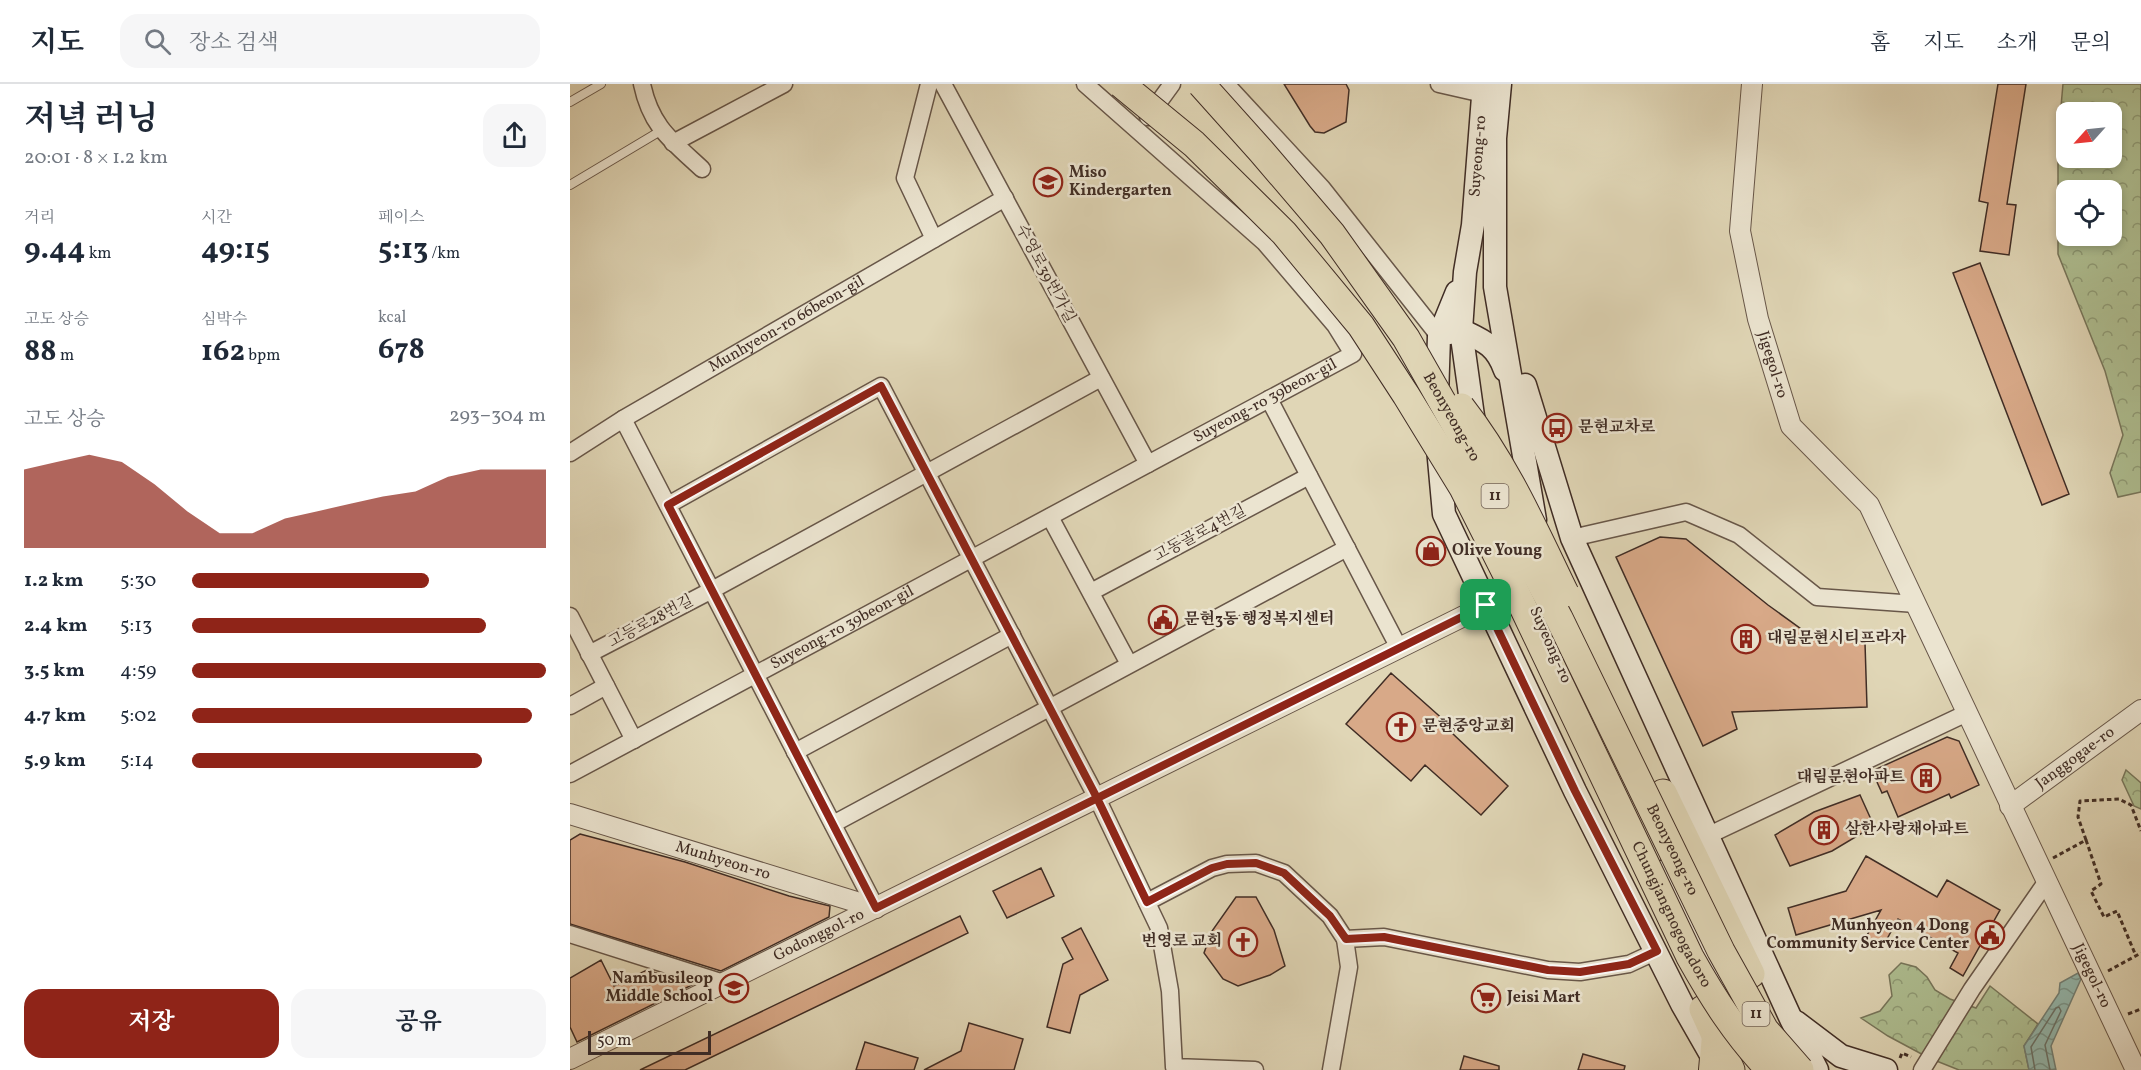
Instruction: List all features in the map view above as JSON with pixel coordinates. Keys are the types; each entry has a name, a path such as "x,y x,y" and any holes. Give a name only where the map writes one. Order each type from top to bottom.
{"highway":[{"name":"Beonyeong-ro","path":"1121,84 1194,144 1284,233 1361,326 1462,488 1522,605 1589,747"},
{"name":"Beonyeong-ro","path":"1201,84 1332,234 1406,338 1476,461 1554,608 1721,951"},
{"path":"1361,326 1418,433 1703,1009 1718,1062"},
{"path":"1406,338 1483,435 1532,523 1751,974"},
{"name":"Chungjangnogogadoro","path":"1589,747 1711,996 1748,1047 1770,1070"},
{"name":"Chungjangnogogadoro","path":"1721,951 1765,1030 1800,1070"}],"main road":[{"name":"Suyeong-ro","path":"1489,87 1473,225 1465,272 1450,333 1514,561 1550,648 1708,978 1744,1070"},
{"name":"Suyeong-ro","path":"1489,87 1495,138 1495,287 1545,577 1628,787 1703,946 1784,1070"},
{"name":"Suyeong-ro","path":"1494,267 1531,406 1572,538 1791,1019 1817,1070"},
{"path":"1513,391 1499,354 1484,341 1450,333 1437,423 1443,514 1575,791 1682,1004 1718,1062"},
{"path":"1751,974 1791,1019 1841,1056 1886,1070"},
{"path":"1751,974 1791,1070"}],"street":[{"path":"642,84 648,108 662,130 702,169"},
{"path":"674,143 784,84"},
{"path":"929,84 905,178 934,239"},
{"name":"수영로39번가길","path":"943,84 1148,464"},
{"path":"1085,84 1138,129 1172,84"},
{"path":"1226,84 1322,188 1450,333"},
{"path":"1439,84 1489,87"},
{"name":"Jigegol-ro","path":"1752,84 1740,231 1758,319 1791,426 1869,506 2136,1070"},
{"name":"Suyeong-ro 39beon-gil","path":"570,774 1353,354 1335,325 1265,243 1138,129"},
{"name":"Munhyeon-ro 66beon-gil","path":"570,453 624,419 1005,198"},
{"path":"712,590 1101,378"},
{"path":"668,505 881,386 1097,798 1159,928 1170,990 1174,1067 1254,1070"},
{"path":"1269,399 1399,648"},
{"name":"고등로28번길","path":"624,419 876,908"},
{"name":"고동골로4번길","path":"1091,592 1309,476"},
{"path":"1572,538 1686,512 1739,535 1817,597 1916,604"},
{"path":"1050,517 1129,664"},
{"path":"833,824 1347,548"},
{"name":"고등로28번길","path":"589,654 712,590"},
{"name":"Godonggol-ro","path":"570,1059 1486,605"},
{"path":"570,616 634,740"},
{"path":"795,752 1012,635"},
{"path":"570,706 606,686"},
{"name":"Janggogae-ro","path":"2010,806 2141,710"},
{"path":"1707,836 1967,713"},
{"name":"Munhyeon-ro","path":"570,814 876,908"},
{"path":"1147,902 1212,868 1227,864 1256,863 1284,873 1330,916 1346,939 1349,967 1331,1070"},
{"path":"1922,1070 2043,873"},
{"path":"1346,939 1384,937 1548,970 1580,972 1629,964 1657,951"},
{"path":"574,938 724,983"}],"lane":[{"path":"570,102 601,84"},
{"path":"570,185 662,130"}],"path":[{"path":"2136,956 2117,911 2104,917 2091,891 2102,884 2078,817 2080,801 2119,799 2131,805 2141,831"},
{"path":"2043,873 2086,840"},
{"path":"2093,978 2141,953"}],"green space":[{"path":"2063,84 2141,84 2141,492 2118,497 2110,473 2123,435 2105,371 2058,254 2058,246 2122,246 2122,180 2058,180 2058,168 2122,168 2122,102 2061,102"},
{"path":"2126,770 2141,783 2141,809 2134,806 2122,780"},
{"path":"1901,963 1916,967 1927,977 1935,990 1950,999 1976,1008 1990,986 2038,1024 2024,1046 2029,1070 1959,1070 1929,1058 1888,1036 1861,1018 1880,1011 1892,996 1889,975"}],"water":[{"path":"2078,973 2081,979 2051,1046 2056,1070 2029,1070 2024,1046 2059,993 2060,983"}],"building":[{"path":"1284,84 1346,84 1349,90 1346,122 1324,133 1315,132"},
{"path":"1998,84 2026,84 2007,204 2016,205 2009,255 1980,251 1988,203 1979,201"},
{"path":"1980,263 2069,494 2042,505 1953,273"},
{"name":"대림문현시티프라자","path":"1660,537 1686,539 1768,605 1811,636 1865,643 1867,707 1732,712 1737,729 1703,746 1616,557"},
{"name":"문현중앙교회","path":"1391,673 1455,730 1452,733 1508,786 1481,815 1425,765 1411,781 1346,724"},
{"name":"대림문현아파트","path":"1947,737 1959,741 1979,785 1951,798 1949,794 1898,817 1887,791 1882,793 1872,771"},
{"name":"삼한사랑채아파트","path":"1860,795 1874,826 1832,851 1790,866 1775,835 1814,812"},
{"path":"580,834 685,862 789,896 830,906 829,917 721,971 570,924 570,840"},
{"path":"1866,856 1937,897 1947,880 2000,910 1963,976 1950,968 1958,953 1898,919 1882,948 1865,939 1881,910 1796,935 1788,908 1846,891"},
{"path":"1041,868 1054,896 1007,918 993,891"},
{"name":"번영로 교회","path":"1236,897 1256,897 1274,930 1285,966 1270,975 1238,986 1223,979 1204,953 1212,931"},
{"path":"960,916 968,933 685,1070 640,1070"},
{"path":"1081,928 1108,980 1080,995 1070,1033 1047,1027 1063,964 1073,959 1062,938"},
{"path":"601,960 614,986 647,970 692,985 577,1042 570,1027 570,978"},
{"path":"969,1023 1023,1039 1014,1070 924,1070 961,1051"},
{"path":"865,1042 918,1058 914,1070 856,1070"},
{"path":"1583,1054 1625,1066 1624,1070 1578,1070"},
{"path":"1464,1056 1499,1066 1499,1070 1460,1070"}],"place":[{"name":"Miso Kindergarten","path":"1048,182"},
{"name":"문현교차로","path":"1557,428"},
{"name":"Olive Young","path":"1431,551"},
{"name":"문현3동 행정복지센터","path":"1163,620"},
{"name":"대림문현시티프라자","path":"1746,639"},
{"name":"문현중앙교회","path":"1401,727"},
{"name":"대림문현아파트","path":"1926,778"},
{"name":"삼한사랑채아파트","path":"1824,830"},
{"name":"Munhyeon 4 Dong Community Service Center","path":"1990,935"},
{"name":"번영로 교회","path":"1243,942"},
{"name":"Nambusileop Middle School","path":"734,988"},
{"name":"Jeisi Mart","path":"1486,998"}],"route":[{"path":"1486,605 1097,798 876,908 668,505 881,386 1097,798 1147,902 1212,868 1227,864 1256,863 1284,873 1330,916 1346,939 1384,937 1548,970 1580,972 1629,964 1657,951 1575,791 1486,605"}]}
